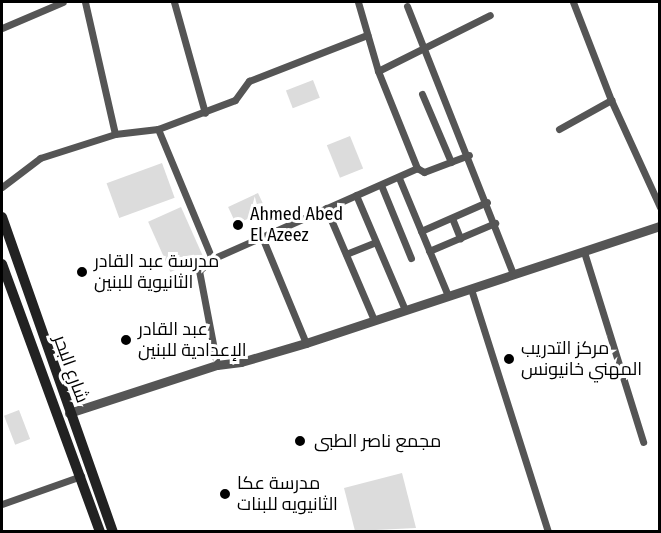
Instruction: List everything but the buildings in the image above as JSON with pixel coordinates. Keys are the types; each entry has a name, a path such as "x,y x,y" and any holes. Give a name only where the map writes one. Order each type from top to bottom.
{"main road":[{"name":"شارع البحر","path":"2,217 112,531"},
{"name":"شارع البحر","path":"2,264 100,531"}],"street":[{"path":"2,28 63,2"},
{"path":"86,2 115,134"},
{"path":"174,2 205,113"},
{"path":"358,2 378,71 417,168 424,172 469,155"},
{"path":"573,2 611,100 660,207"},
{"path":"407,6 469,155 513,274"},
{"path":"378,71 425,50 490,15"},
{"path":"2,187 40,158 115,134 158,129 205,113 235,100 249,81 367,36"},
{"path":"422,94 451,162"},
{"path":"559,129 611,100"},
{"path":"158,129 212,259"},
{"path":"217,365 199,271 212,259 399,178 417,168"},
{"path":"399,178 448,296"},
{"path":"381,185 411,258"},
{"path":"356,195 405,310"},
{"path":"421,231 487,202"},
{"path":"326,208 374,320"},
{"path":"452,218 460,238"},
{"path":"429,251 495,223"},
{"path":"69,412 217,365 241,363 306,343 660,226"},
{"path":"262,237 306,343"},
{"path":"346,254 375,242"},
{"path":"584,252 642,442"},
{"path":"471,289 548,531"},
{"path":"2,504 81,476"}],"shaded area":[{"path":"313,80 320,98 293,108 286,90"},
{"path":"350,136 363,168 340,178 327,145"},
{"path":"162,163 175,198 119,218 107,183"},
{"path":"258,193 266,210 236,224 228,207"},
{"path":"181,207 203,257 170,272 148,222"},
{"path":"19,410 30,439 15,445 4,416"},
{"path":"402,473 416,528 355,531 344,488"}],"place":[{"name":"Ahmed Abed El Azeez","path":"238,225"},
{"name":"مدرسة عبد القادر الثانيوية للبنين","path":"82,272"},
{"name":"عبد القادر الإعدادية للبنين","path":"126,340"},
{"name":"مركز التدريب المهني خانيونس","path":"509,359"},
{"name":"مجمع ناصر الطبى","path":"300,441"},
{"name":"مدرسة عكا الثانيويه للبنات","path":"225,494"}]}
